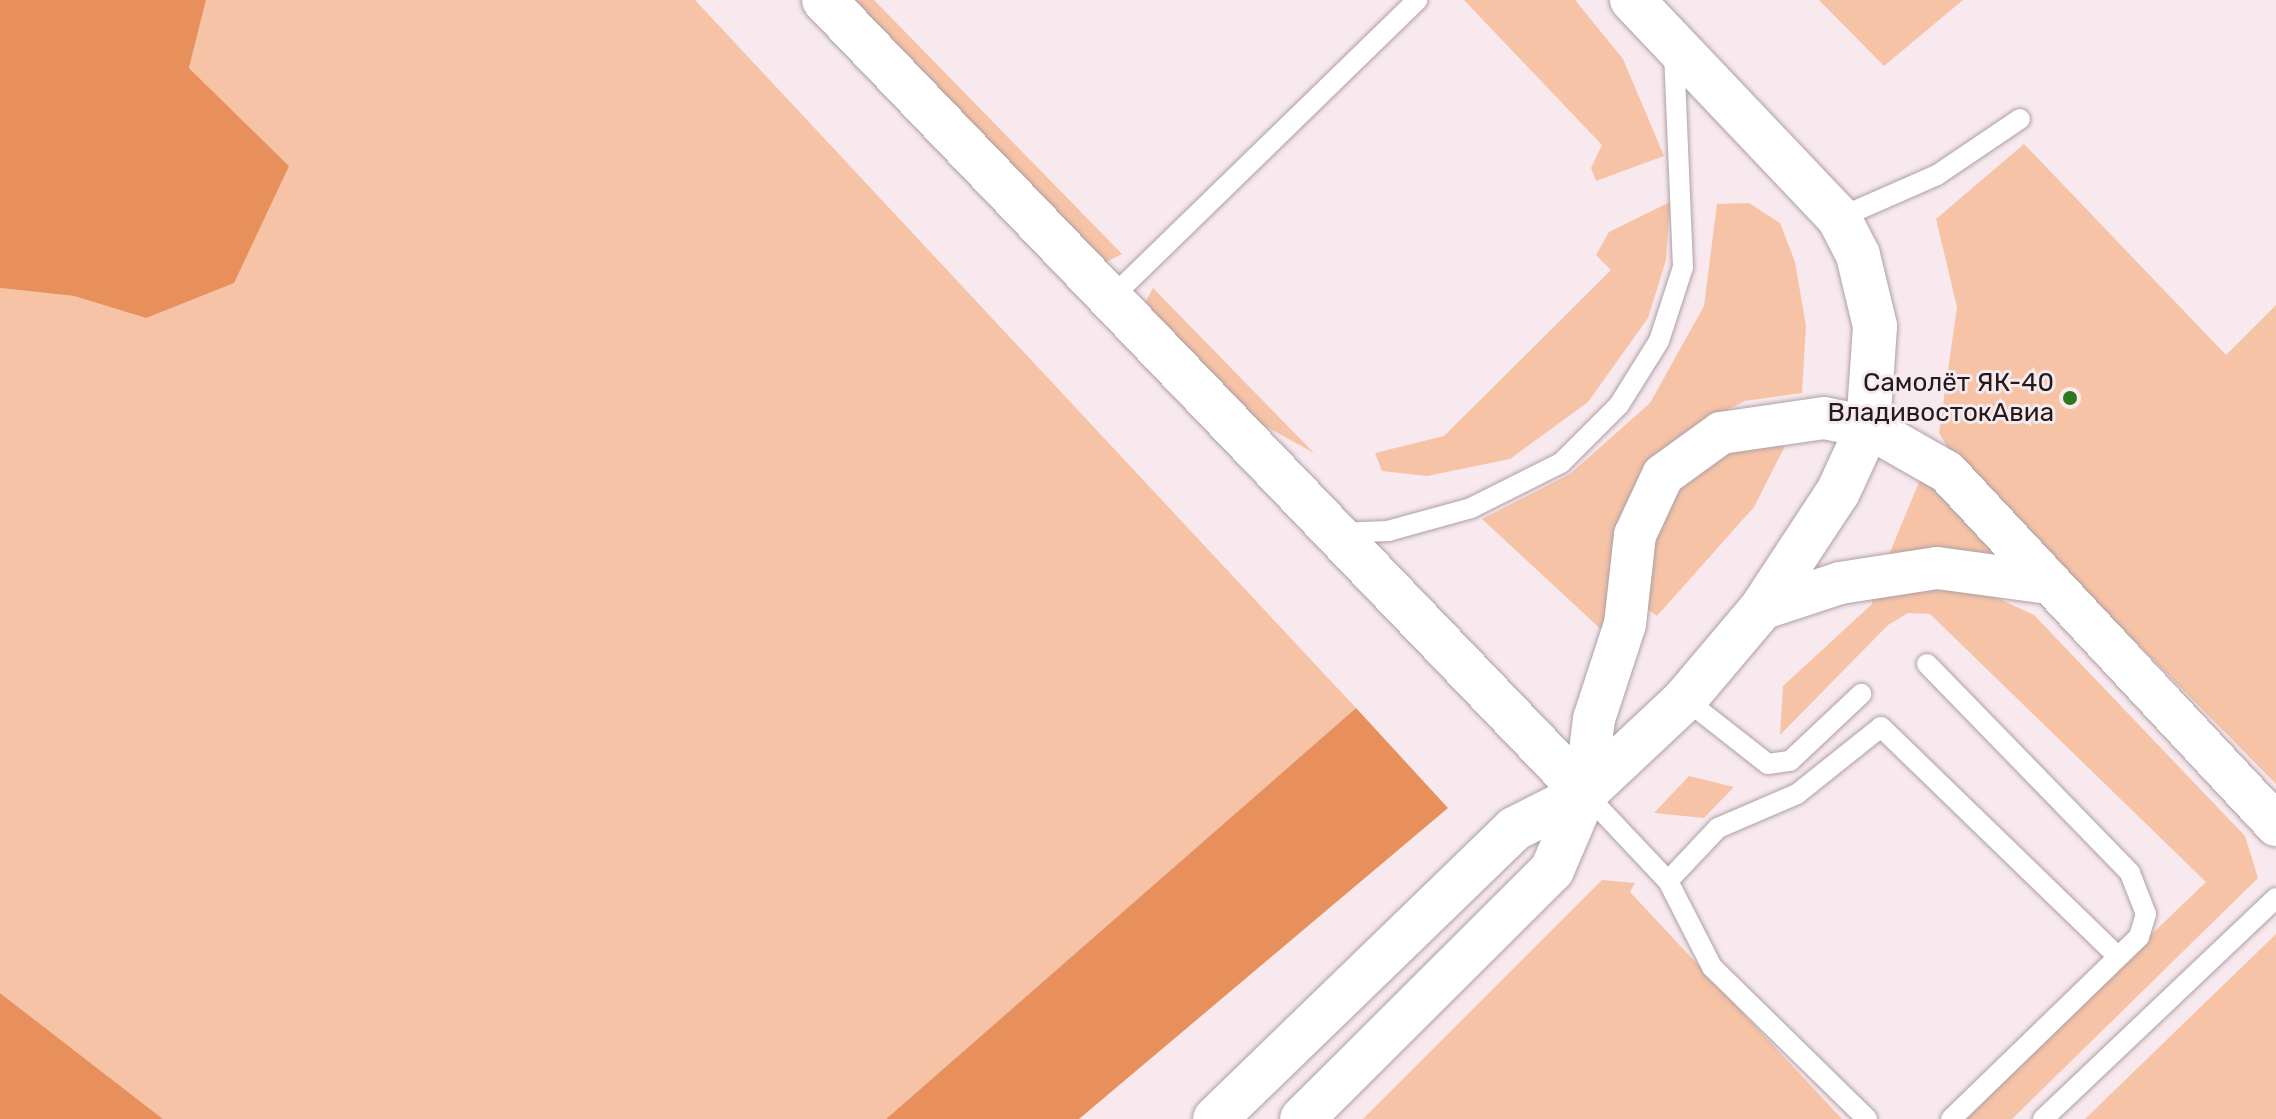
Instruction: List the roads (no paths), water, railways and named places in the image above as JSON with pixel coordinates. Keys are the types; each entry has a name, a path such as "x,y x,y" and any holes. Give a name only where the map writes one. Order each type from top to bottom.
{"main road":[{"path":"824,0 1585,793"},
{"path":"1215,1119 1514,829 1585,793 1685,699 1761,609 1838,492 1868,427 1875,326 1858,255 1839,218 1632,0"},
{"path":"1302,1119 1552,870 1585,793"}],"street":[{"path":"1585,793 1594,719 1625,624 1635,535 1663,475 1701,445 1746,426 1811,418 1868,427 1947,472 2276,825"},
{"path":"1761,609 1840,583 1937,568 2049,583"}],"lane":[{"path":"1110,299 1418,0"},
{"path":"1338,533 1388,531 1471,508 1561,463 1619,405 1659,341 1683,267 1674,42"},
{"path":"1839,218 1937,175 2020,119"},
{"path":"1927,664 2130,873 2146,914 2139,937 1951,1119"},
{"path":"1685,699 1768,764 1790,761 1861,694"},
{"path":"1668,881 1718,828 1797,794 1881,727 2118,957"},
{"path":"1585,793 1668,881 1712,967 1867,1119"},
{"path":"2043,1119 2276,898"}],"place":[{"name":"Самолёт ЯК-40 ВладивостокАвиа","path":"2070,398"}]}
